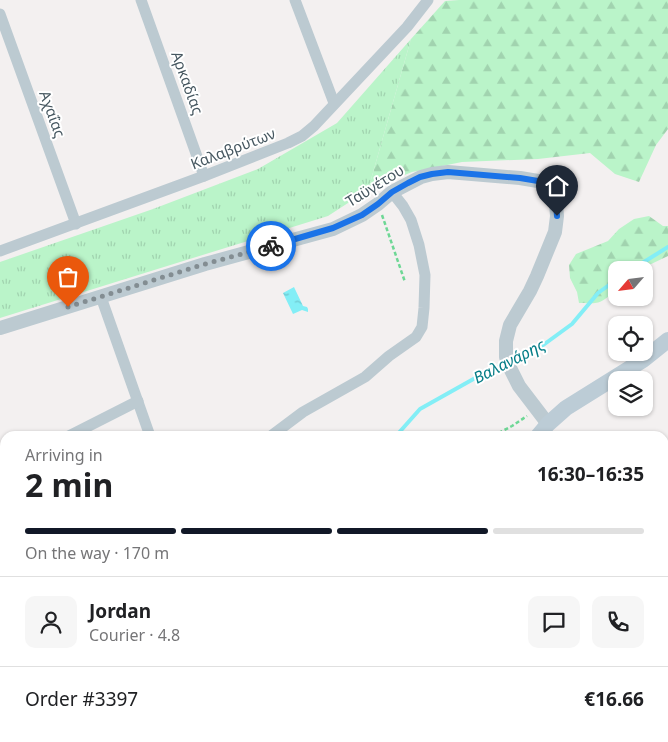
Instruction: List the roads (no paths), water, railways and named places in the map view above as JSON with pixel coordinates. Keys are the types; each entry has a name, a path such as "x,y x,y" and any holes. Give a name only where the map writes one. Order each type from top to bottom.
{"main road":[{"path":"543,430 566,408 643,360 668,340"}],"street":[{"name":"Αρκαδίας","path":"141,0 204,176"},
{"path":"295,0 334,103"},
{"name":"Καλαβρύτων","path":"0,251 204,176 302,136 314,126 407,28 428,0"},
{"name":"Αχαΐας","path":"0,14 76,224"},
{"name":"Ταϋγέτου","path":"0,328 205,264 333,228 362,215 392,192 420,177 448,172 538,181 551,190 556,203 555,232 538,276 510,325 506,341 506,356 512,375 536,409 543,430"},
{"path":"278,431 303,412 364,377 416,336 422,327 425,275 419,245 411,220 392,192"},
{"path":"101,297 148,431"},
{"path":"79,431 138,401"}],"water":[{"path":"294,287 303,306 307,307 308,312 302,310 293,314 283,293"}],"waterway":[{"name":"Βαλανάρης","path":"645,261 668,247"},
{"name":"Βαλανάρης","path":"511,361 535,351 572,324 598,293 608,286"},
{"name":"Βαλανάρης","path":"400,431 420,409 477,377 505,364"}]}
